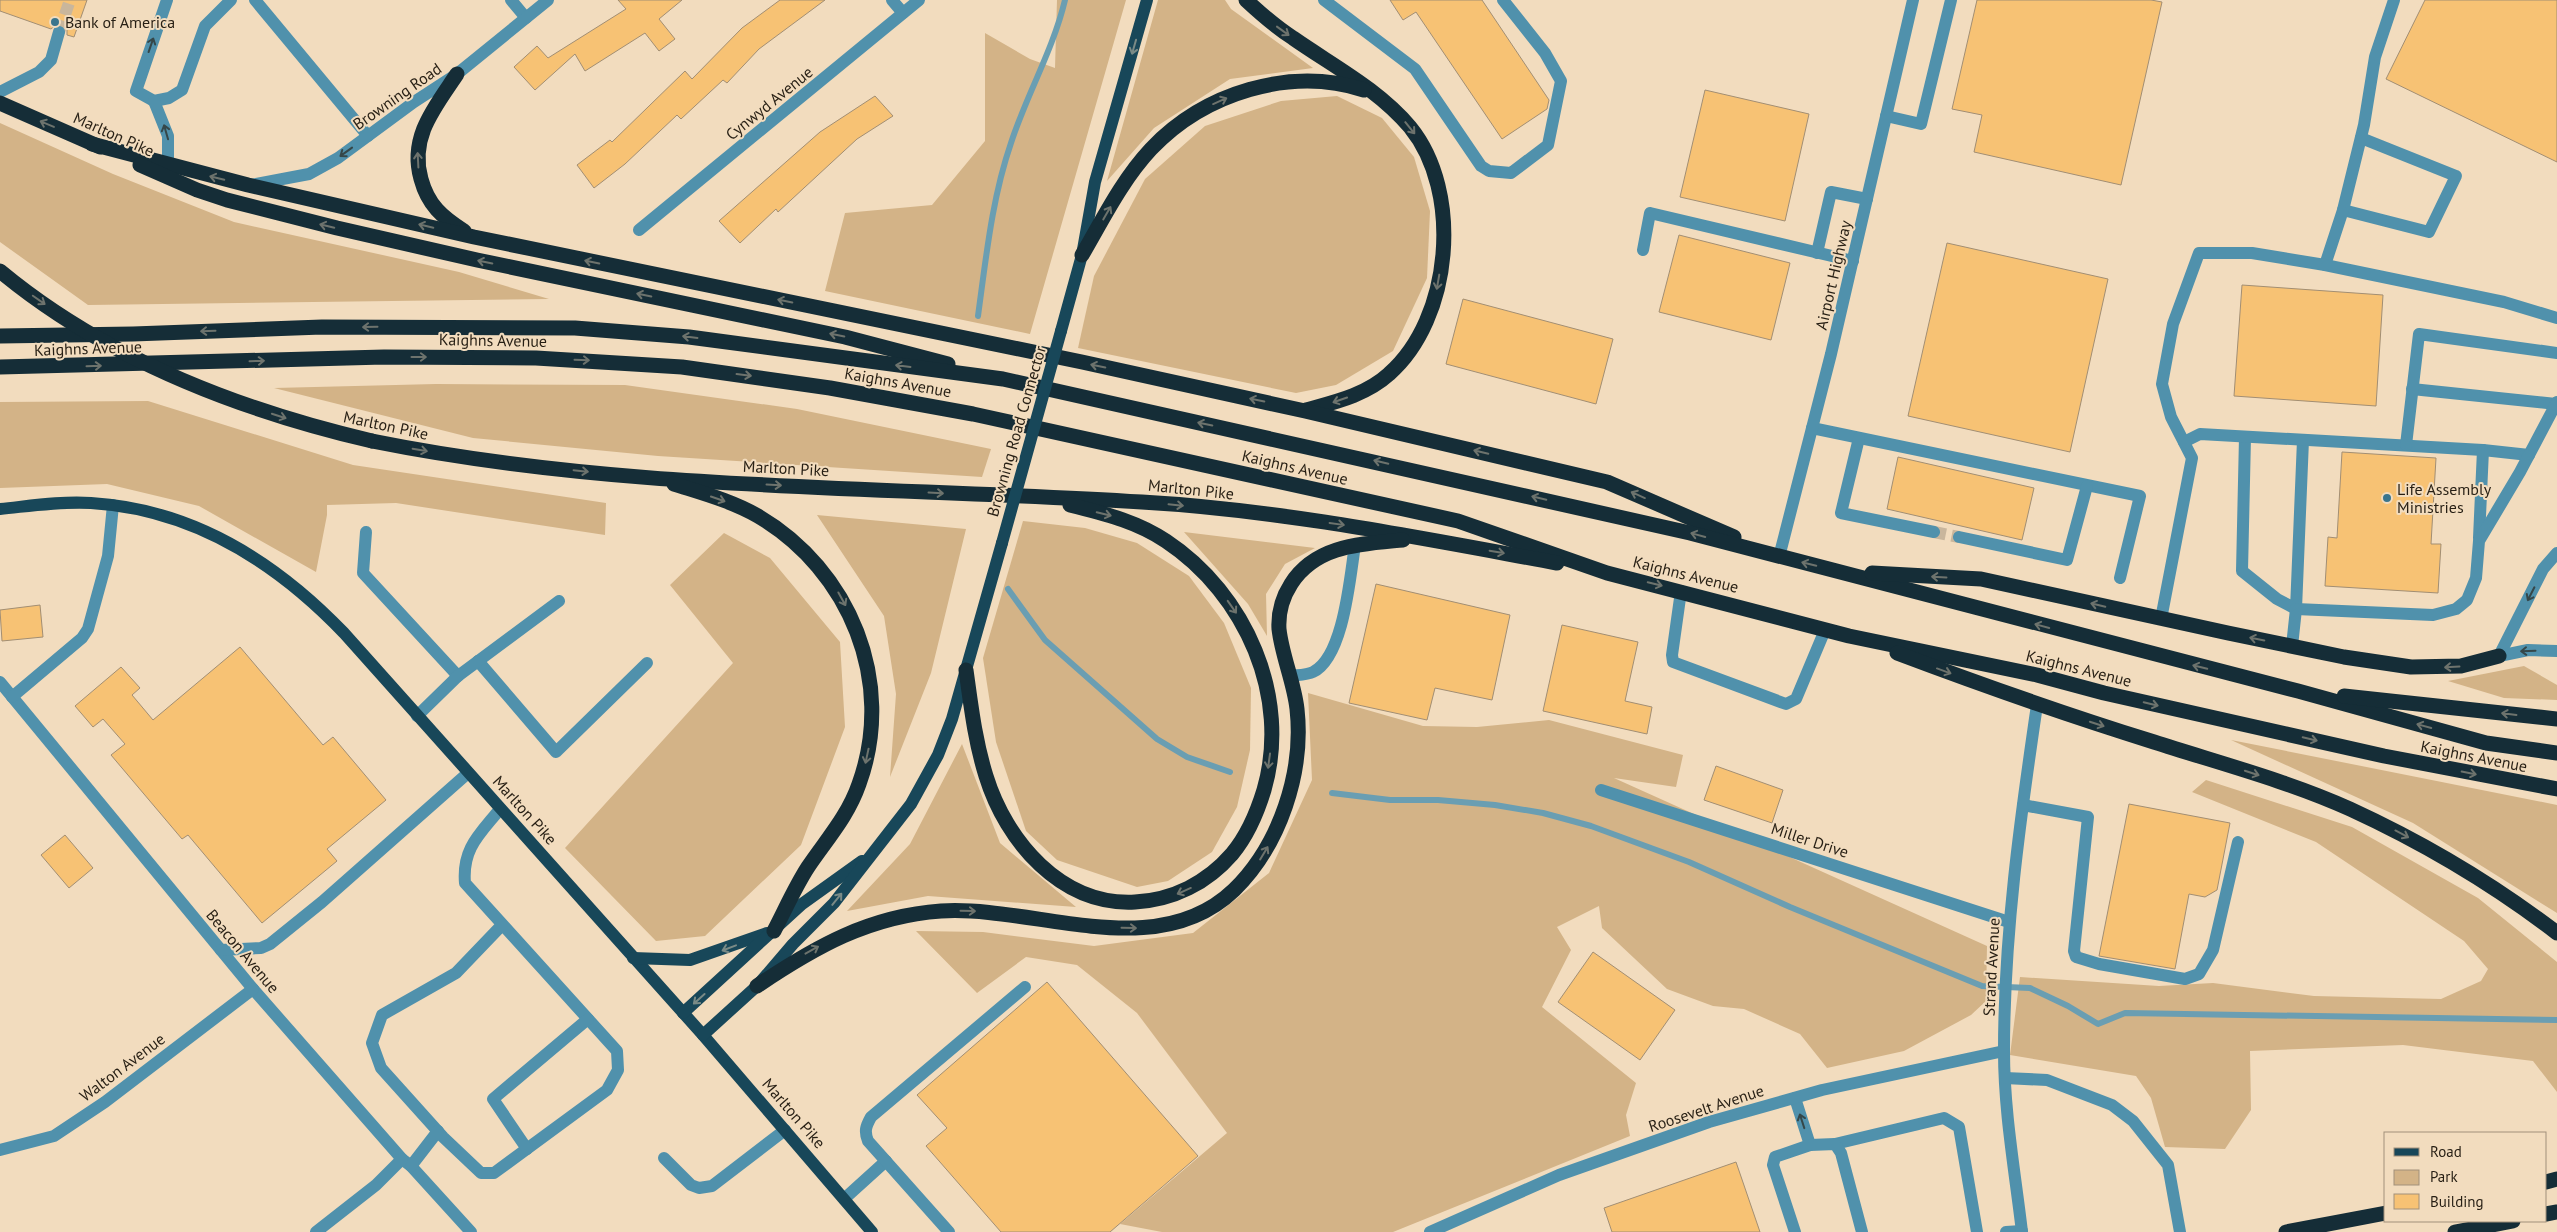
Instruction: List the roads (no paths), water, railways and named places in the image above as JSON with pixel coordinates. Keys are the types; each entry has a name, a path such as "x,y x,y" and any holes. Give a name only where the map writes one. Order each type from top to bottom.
{"highway":[{"path":"1246,0 1278,28 1375,94 1411,128 1433,166 1443,223 1443,243 1435,298 1428,318 1414,345 1389,374 1359,393 1305,411"},
{"path":"457,74 426,123 419,141 418,166 425,194 433,207 443,217 474,237"},
{"path":"1082,255 1114,200 1141,161 1162,138 1202,110 1236,94 1275,83 1332,82 1375,94"},
{"name":"Marlton Pike","path":"0,103 197,190 264,210 477,260 845,336 1003,379"},
{"path":"92,144 248,185 474,237 1063,358 1305,411 1608,482 1778,556"},
{"name":"Marlton Pike","path":"0,271 76,324 161,370 252,408 296,422 372,441 508,464 656,478 1144,502 1251,513 1421,538 1607,573"},
{"name":"Kaighns Avenue","path":"0,336 133,334 322,327 575,328 689,337 1003,379 1575,506 1778,556 2298,691"},
{"name":"Kaighns Avenue","path":"0,368 419,357 605,361 727,372 830,388 973,414 1458,521 1607,573 1848,636 2037,675 2104,693 2356,750 2557,789"},
{"path":"0,376 45,368"},
{"path":"656,478 739,506 758,516 791,539 830,580 848,611 863,645 870,680 872,714 865,767 844,817 808,868 774,931"},
{"path":"966,670 976,737 986,777 994,797 1014,834 1026,851 1054,878 1087,895 1105,900 1124,903 1158,900 1208,878 1234,852 1243,838 1253,819 1266,781 1272,720 1266,680 1243,624 1205,573 1168,542 1134,523 1118,517 1040,498"},
{"path":"757,986 818,946 862,928 916,914 941,911 987,911 1110,927 1138,928 1185,920 1216,904 1231,892 1254,868 1273,836 1289,792 1297,748 1297,709 1279,630 1281,604 1286,591 1304,568 1313,560 1328,552 1355,545 1421,538"},
{"path":"1840,572 1981,579 2292,646 2411,667 2461,666 2499,656"},
{"path":"1848,636 2037,705 2269,779 2348,808 2388,827 2464,868 2557,933"},
{"path":"2298,691 2557,719"},
{"path":"2298,691 2486,743 2557,753"},
{"path":"2286,1232 2384,1213"},
{"path":"2455,1232 2507,1222"}],"main road":[{"name":"Browning Road Connector","path":"703,1035 757,986 793,944 834,903 911,804 931,770 946,736 1082,255 1095,182 1147,0"},
{"name":"Marlton Pike","path":"0,509 64,504 113,505 193,525 239,547 262,562 307,597 326,615 703,1035 872,1232"},
{"name":"Browning Road Connector","path":"683,1013 802,904 874,852"},
{"path":"633,958 690,960 774,931"}],"street":[{"path":"167,0 136,91 154,101 168,136 168,164"},
{"path":"154,101 169,98 182,90 205,26 231,0"},
{"path":"255,0 368,136"},
{"path":"511,0 526,18"},
{"name":"Browning Road","path":"248,185 309,174 338,158 414,102 457,74 548,0"},
{"path":"892,0 903,13"},
{"name":"Cynwyd Avenue","path":"638,230 919,0"},
{"path":"1324,0 1415,69 1481,166 1489,171 1511,173 1548,145 1561,81 1545,53 1503,0"},
{"name":"Airport Highway","path":"1778,556 1853,261 1913,0"},
{"path":"1886,116 1921,124 1951,0"},
{"path":"2325,265 2344,210 2361,138 2375,58 2394,0"},
{"path":"0,92 39,72 51,60 59,32"},
{"path":"2344,210 2429,232 2456,176 2361,138"},
{"path":"1817,253 1831,192 1867,199"},
{"path":"1643,250 1650,213 1853,261"},
{"path":"2161,619 2192,458 2171,417 2162,384 2173,324 2199,253 2252,253 2325,265 2504,302 2557,318"},
{"path":"2406,445 2419,334 2557,353"},
{"path":"2412,389 2557,403 2479,541"},
{"path":"1812,428 2140,496 2120,578"},
{"path":"2184,442 2200,434 2406,445 2529,455"},
{"path":"2245,437 2242,571 2277,598 2296,609 2433,616 2456,609 2467,600 2476,578 2483,450"},
{"path":"1859,438 1841,513 1934,532"},
{"path":"2292,646 2296,609 2303,440"},
{"path":"1959,538 2067,560 2087,486"},
{"path":"12,697 82,638 88,629 108,556 113,505"},
{"path":"366,532 363,573 458,676"},
{"path":"1290,676 1313,672 1325,662 1334,646 1342,620 1355,545"},
{"path":"2499,656 2543,569 2557,554"},
{"path":"1681,591 1672,655 1673,662 1786,704 1796,699 1825,630"},
{"path":"417,716 458,676 559,601"},
{"path":"2499,656 2528,650 2557,652"},
{"path":"478,661 556,752 647,663"},
{"name":"Beacon Avenue","path":"0,682 253,989 470,1232"},
{"name":"Strand Avenue","path":"2022,1232 2005,1078 2004,1052 2009,922 2037,705"},
{"path":"221,950 261,948 270,944 322,902 468,773"},
{"name":"Miller Drive","path":"1601,790 2009,922"},
{"path":"2023,805 2088,817 2074,951 2076,958 2099,964 2185,979 2199,974 2213,950 2238,842"},
{"path":"500,809 470,846 464,867 466,882 502,925 616,1051 618,1070 607,1090 494,1173 481,1173 438,1131 381,1068 372,1043 382,1015 456,973 502,925"},
{"path":"949,1232 868,1141 865,1133 870,1117 1025,987"},
{"name":"Walton Avenue","path":"0,1149 54,1136 105,1102 253,989"},
{"path":"527,1149 493,1100 588,1019"},
{"name":"Roosevelt Avenue","path":"1430,1232 1559,1175 1709,1122 1795,1098 2004,1052"},
{"path":"2005,1078 2048,1080 2112,1105 2133,1121 2168,1165 2180,1232"},
{"path":"1795,1098 1810,1145"},
{"path":"1795,1232 1773,1160 1778,1155 1810,1145 1835,1144 1944,1118 1952,1121 1959,1127 1976,1232"},
{"path":"664,1158 691,1184 699,1188 712,1186 785,1130"},
{"path":"316,1232 406,1162 438,1131"},
{"path":"1835,1144 1841,1152 1862,1232"},
{"path":"844,1199 886,1161"},
{"path":"2006,1232 2022,1232"}],"waterway":[{"path":"978,316 990,228 1004,164 1017,125 1054,37 1065,0"},
{"path":"1008,589 1045,640 1157,739 1187,757 1230,772"},
{"path":"1332,793 1390,800 1438,800 1495,805 1543,813 1591,826 1689,862 1790,907 1982,986 2030,988 2068,1006 2098,1024 2125,1013 2557,1020"}],"tunnel":[{"path":"59,32 70,0"},
{"path":"1934,532 1959,537"}],"place":[{"name":"Bank of America","path":"55,22"},
{"name":"Life Assembly Ministries","path":"2387,498"}]}
